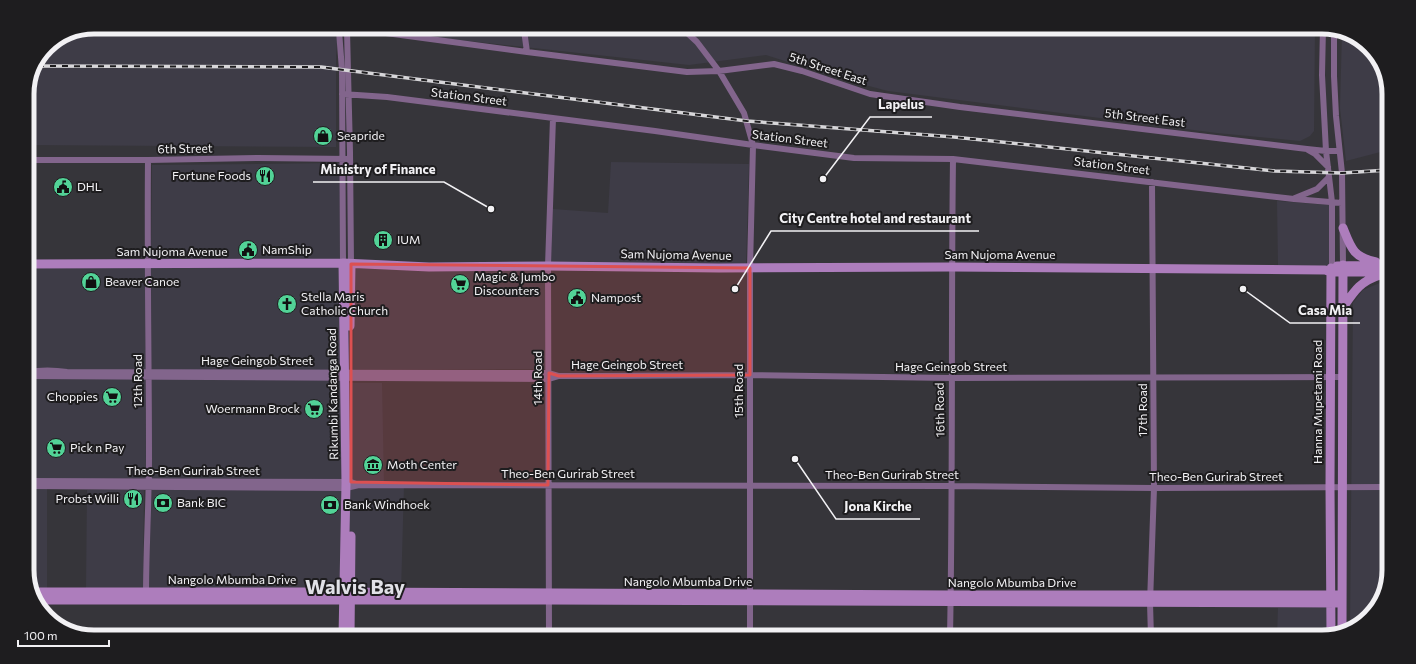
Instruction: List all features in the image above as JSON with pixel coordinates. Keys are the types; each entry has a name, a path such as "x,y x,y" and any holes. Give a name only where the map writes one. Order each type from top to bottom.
{"main road":[{"path":"1343,228 1351,247 1359,256 1382,263"},
{"name":"Sam Nujoma Avenue","path":"34,264 347,264 429,267 548,266 750,268 952,267 1343,269 1382,272"},
{"name":"Rikumbi Kandanga Road","path":"343,630 347,596 350,485 347,264"},
{"name":"Sam Nujoma Avenue","path":"1343,269 1382,265"},
{"name":"Hanna Mupetami Road","path":"1329,269 1331,629"},
{"name":"Hanna Mupetami Road","path":"1342,627 1343,269"},
{"path":"1344,306 1352,294 1364,282 1382,274"},
{"name":"Nangolo Mbumba Drive","path":"38,592 146,597 330,600 347,596"},
{"name":"Rikumbi Kandanga Road","path":"347,596 349,630"},
{"name":"Nangolo Mbumba Drive","path":"42,600 146,597 347,596 1342,599"},
{"path":"330,600 336,605 338,630"}],"street":[{"name":"Rikumbi Kandanga Road","path":"339,34 342,70 343,159 347,264"},
{"name":"Rikumbi Kandanga Road","path":"347,34 350,159 347,264"},
{"name":"5th Street East","path":"393,34 687,72 718,71 774,64 870,94 960,107 1307,149 1339,151"},
{"path":"525,34 527,52"},
{"name":"15th Road","path":"688,34 697,42 718,71 744,113 753,145 750,268 750,630"},
{"name":"Hanna Mupetami Road","path":"1323,34 1322,75 1326,151 1332,202 1329,269"},
{"name":"Hanna Mupetami Road","path":"1334,35 1334,76 1342,173 1343,269"},
{"name":"Station Street","path":"342,94 387,97 854,158 953,159 1294,199 1342,203"},
{"name":"14th Road","path":"549,630 548,266 553,118"},
{"path":"1307,149 1328,166"},
{"name":"6th Street","path":"34,160 258,158 350,159"},
{"name":"16th Road","path":"950,630 953,159"},
{"name":"12th Road","path":"146,597 149,484 147,264 148,160"},
{"path":"1294,199 1316,190 1329,177"},
{"name":"17th Road","path":"1151,630 1154,488 1152,182"},
{"name":"Hage Geingob Street","path":"34,371 47,370 67,372 149,374 549,376 750,375 951,378 1342,377"},
{"name":"Hage Geingob Street","path":"34,376 149,374"},
{"name":"Theo-Ben Gurirab Street","path":"34,481 149,484 350,485 952,486 1154,488 1382,487"},
{"name":"Theo-Ben Gurirab Street","path":"34,486 149,484"}],"highlighted area":[{"path":"351,264 750,268 750,375 559,376 549,373 548,485 351,482"}],"shaded area":[{"path":"338,34 336,56 336,147 34,145 34,90 36,78 46,57 54,49 60,44 82,35"},
{"path":"405,34 1315,34 1314,131 1310,136 1300,141 1217,133 888,91 835,77 766,55 689,65"},
{"path":"1342,38 1352,42 1365,51 1372,60 1379,74 1382,90 1382,152 1346,161 1340,108"},
{"path":"611,162 749,164 746,265 551,263 553,209 608,213"},
{"path":"341,163 341,261 151,261 152,165"},
{"path":"1277,201 1329,205 1329,266 1278,265"},
{"path":"354,266 546,269 545,369 353,369"},
{"path":"145,267 146,478 47,479 47,589 37,589 34,574 34,268"},
{"path":"151,267 342,267 343,383 382,383 384,485 404,485 401,593 148,590 152,489"},
{"path":"1382,282 1382,570 1381,582 1370,607 1365,613 1350,623 1353,303 1363,290"},
{"path":"87,490 144,490 143,589 86,589"},
{"path":"1327,607 1327,629 1277,630 1278,608"}],"railway":[{"path":"41,66 321,67 747,121 954,137 1275,171 1342,173 1382,170"}],"place":[{"name":"Seapride","path":"323,136"},
{"name":"Fortune Foods","path":"265,176"},
{"name":"Lapelus","path":"823,179"},
{"name":"DHL","path":"63,187"},
{"name":"Ministry of Finance","path":"491,209"},
{"name":"IUM","path":"383,240"},
{"name":"NamShip","path":"248,250"},
{"name":"Beaver Canoe","path":"91,282"},
{"name":"Magic & Jumbo Discounters","path":"460,284"},
{"name":"City Centre hotel and restaurant","path":"735,289"},
{"name":"Casa Mia","path":"1243,289"},
{"name":"Nampost","path":"577,298"},
{"name":"Stella Maris Catholic Church","path":"287,304"},
{"name":"Choppies","path":"112,397"},
{"name":"Woermann Brock","path":"314,409"},
{"name":"Pick n Pay","path":"56,448"},
{"name":"Jona Kirche","path":"795,459"},
{"name":"Moth Center","path":"373,465"},
{"name":"Probst Willi","path":"133,499"},
{"name":"Bank BIC","path":"163,503"},
{"name":"Bank Windhoek","path":"330,505"}],"district":[{"name":"Walvis Bay","path":"355,587"}]}
